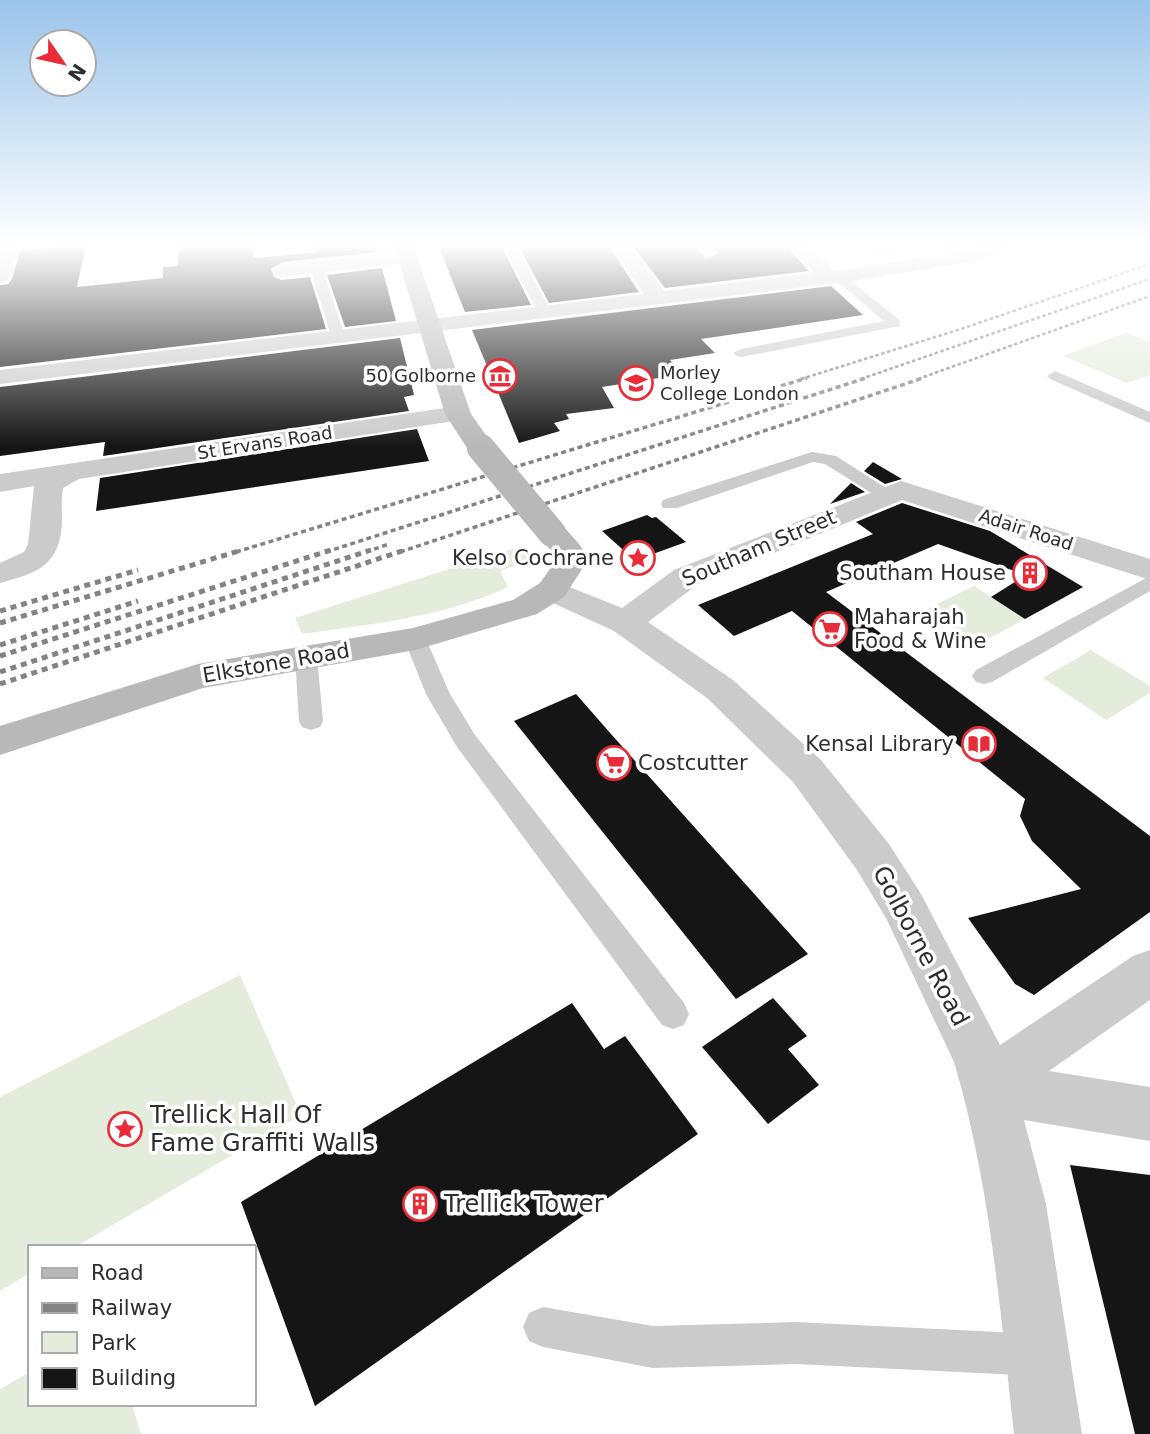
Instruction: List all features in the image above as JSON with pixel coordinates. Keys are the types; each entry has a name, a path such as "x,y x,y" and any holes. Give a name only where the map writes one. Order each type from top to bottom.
{"street":[{"path":"425,312 458,414 481,448 568,551 568,566 552,590"},
{"path":"0,377 536,312"},
{"name":"St Ervans Road","path":"0,483 63,476 458,414"},
{"path":"0,573 30,563 43,551 46,542 47,489 63,476"},
{"name":"Adair Road","path":"894,492 1150,570"},
{"name":"Southam Street","path":"626,623 653,599 686,577 894,492"},
{"name":"Golborne Road","path":"552,590 626,623 720,689 807,771 873,857 905,908 979,1058 988,1086 1017,1204 1048,1434"},
{"name":"Elkstone Road","path":"0,741 198,676 415,639 525,607 552,590"},
{"path":"988,1086 1049,1040 1150,972"},
{"path":"1049,1040 1065,1101"},
{"path":"988,1086 1150,1114"}],"lane":[{"path":"330,312 338,336"},
{"path":"741,353 895,323 881,312"},
{"path":"1055,376 1150,418"},
{"path":"670,503 812,457 830,460 894,492"},
{"path":"984,676 1150,582"},
{"path":"415,639 438,694 466,741 673,1014"},
{"path":"306,657 311,720"},
{"path":"543,1327 653,1347 796,1343 1037,1355"}],"green space":[{"path":"1126,333 1150,342 1150,375 1127,383 1063,356"},
{"path":"525,545 529,561 500,571 508,587 459,606 407,618 302,634 295,618"},
{"path":"974,586 1025,619 978,644 927,609"},
{"path":"1091,650 1150,686 1150,693 1106,720 1043,678"},
{"path":"240,975 301,1115 78,1245 28,1245 28,1274 0,1291 0,1097"},
{"path":"28,1373 28,1406 133,1406 141,1434 0,1434 0,1389"}],"building":[{"path":"0,312 321,312 326,329 0,367"},
{"path":"340,312 394,312 396,321 345,327"},
{"path":"620,312 860,312 863,315 701,339 715,353 670,360 684,374 602,387 614,408 566,414 569,419 554,423 560,431 519,443 472,330"},
{"path":"400,338 414,395 404,397 409,411 103,456 105,442 0,456 0,387"},
{"path":"417,429 429,461 96,511 100,478"},
{"path":"873,462 902,479 885,484 864,471"},
{"path":"851,483 865,492 830,504"},
{"path":"902,503 990,531 1083,587 1025,619 991,597 1026,575 938,544 826,592 1150,836 1150,912 1034,995 1015,984 968,918 1081,889 1032,841 1020,816 1025,799 792,611 734,636 698,605 873,534 856,522"},
{"path":"647,515 656,517 686,542 642,558 631,557 602,531"},
{"path":"576,694 808,954 736,999 514,721"},
{"path":"773,998 807,1036 788,1049 819,1085 768,1124 702,1047"},
{"name":"Trellick Tower","path":"572,1003 604,1049 625,1036 698,1134 315,1406 241,1202"},
{"path":"1070,1165 1150,1175 1150,1434 1135,1434"}],"railway":[{"path":"801,379 1011,312"},
{"path":"861,379 1055,312"},
{"path":"918,379 1106,312"},
{"path":"236,552 807,378"},
{"path":"326,552 866,378"},
{"path":"400,552 923,378"},
{"path":"366,552 389,544"},
{"path":"0,623 242,550"},
{"path":"0,656 331,550"},
{"path":"0,672 371,550"},
{"path":"0,684 405,550"},
{"path":"0,611 138,570"},
{"path":"0,645 138,601"}],"place":[{"name":"50 Golborne","path":"500,376"},
{"name":"Morley College London","path":"636,383"},
{"name":"Kelso Cochrane","path":"638,558"},
{"name":"Southam House","path":"1030,573"},
{"name":"Maharajah Food & Wine","path":"830,629"},
{"name":"Kensal Library","path":"979,744"},
{"name":"Costcutter","path":"614,763"},
{"name":"Trellick Hall Of Fame Graffiti Walls","path":"125,1129"},
{"name":"Trellick Tower","path":"420,1204"}]}
